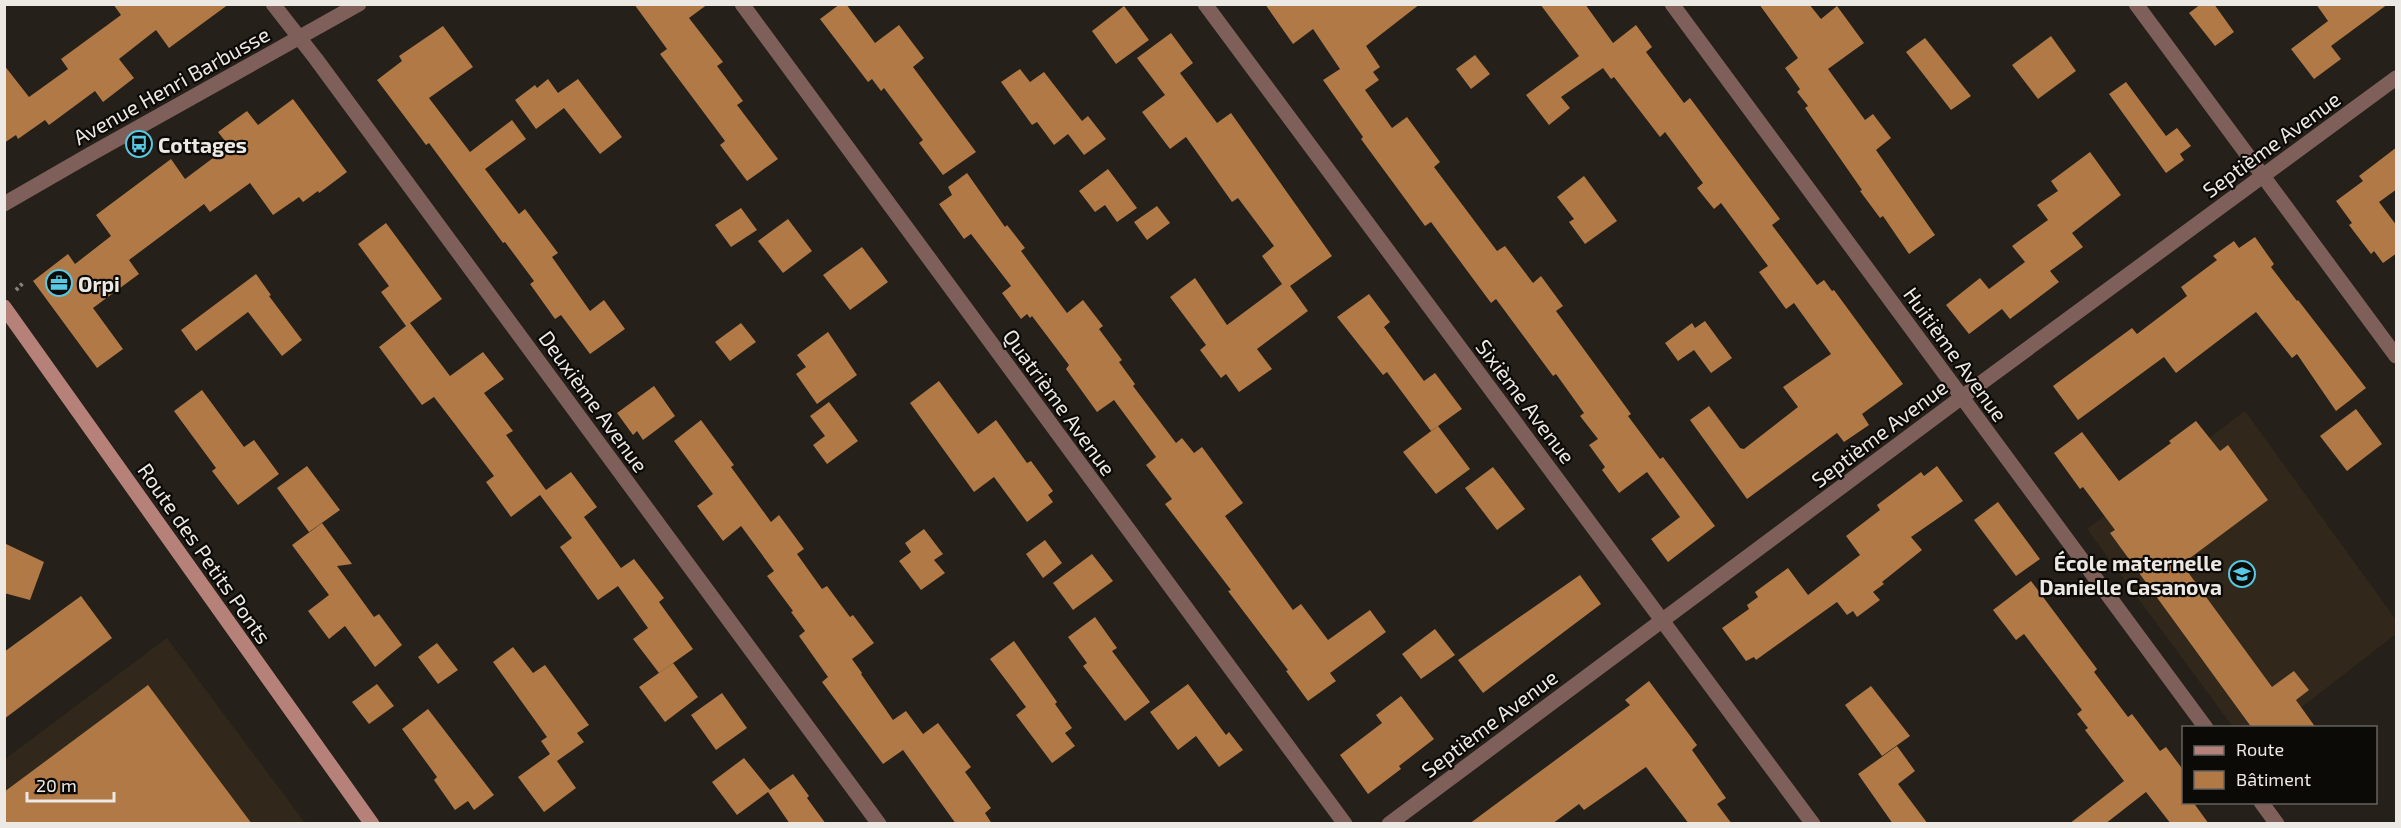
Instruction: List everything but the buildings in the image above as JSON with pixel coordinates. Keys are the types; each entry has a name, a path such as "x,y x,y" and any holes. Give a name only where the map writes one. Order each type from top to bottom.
{"main road":[{"name":"Route des Petits Ponts","path":"4,307 372,824"}],"street":[{"name":"Deuxième Avenue","path":"273,4 879,824"},
{"name":"Avenue Henri Barbusse","path":"4,204 359,4"},
{"name":"Quatrième Avenue","path":"742,4 1345,824"},
{"name":"Sixième Avenue","path":"1205,4 1813,824"},
{"name":"Huitième Avenue","path":"1672,4 2205,726"},
{"path":"2136,4 2397,356"},
{"name":"Septième Avenue","path":"1389,824 2397,78"},
{"path":"2262,804 2277,824"}],"shaded area":[{"name":"École maternelle Danielle Casanova","path":"2245,411 2396,620 2396,634 2277,726 2232,726 2087,529"},
{"path":"167,638 305,823 5,824 5,759"}],"place":[{"name":"Cottages","path":"139,144"},
{"name":"Orpi","path":"59,283"},
{"name":"École maternelle Danielle Casanova","path":"2242,574"}]}
